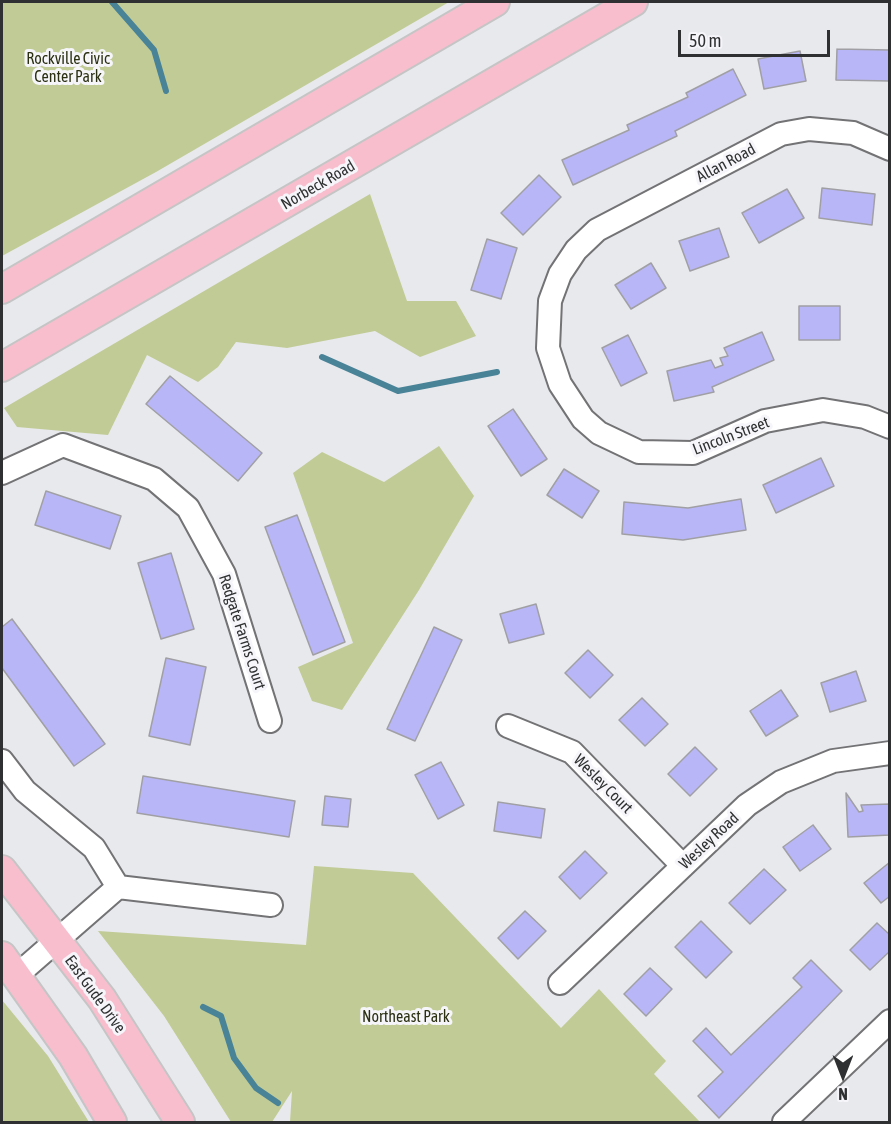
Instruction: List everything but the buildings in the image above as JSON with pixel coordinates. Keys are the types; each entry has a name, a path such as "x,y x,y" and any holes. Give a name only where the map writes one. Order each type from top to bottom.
{"main road":[{"path":"2,290 495,2"},
{"name":"Norbeck Road","path":"2,367 633,2"},
{"name":"East Gude Drive","path":"2,870 102,999 180,1122"},
{"path":"9,966 73,1056 112,1122"}],"street":[{"name":"Allan Road","path":"576,250 597,230 781,134 809,129 853,133 890,148"},
{"name":"Lincoln Street","path":"576,250 560,274 550,301 548,348 560,384 583,418 599,433 639,452 693,453 765,421 823,410 865,417 890,427"},
{"name":"Redgate Farms Court","path":"2,473 63,445 154,479 188,508 224,574 270,721"},
{"name":"Wesley Court","path":"507,726 572,752 683,866"},
{"name":"Wesley Road","path":"560,983 747,805 781,782 833,761 890,753"},
{"path":"2,761 25,791 94,848 118,887"},
{"path":"9,966 56,940 118,887 271,905"},
{"path":"784,1122 890,1021"}],"green space":[{"name":"Rockville Civic Center Park","path":"2,2 449,2 156,172 2,256"},
{"path":"370,194 407,301 456,301 476,336 420,357 375,331 287,348 236,342 218,367 198,382 147,355 108,435 17,427 4,408"},
{"path":"439,446 474,496 419,590 342,710 312,701 298,667 353,643 293,473 322,452 384,482"},
{"name":"Northeast Park","path":"314,866 413,873 561,1028 599,989 666,1061 654,1074 700,1122 290,1122 292,1091 272,1122 231,1122 164,1016 98,931 306,945"},
{"path":"2,1000 48,1056 89,1122 2,1122"}],"waterway":[{"path":"112,2 154,50 166,91"},
{"path":"322,357 398,391 497,372"},
{"path":"203,1007 221,1016 234,1058 256,1088 278,1103"}]}
